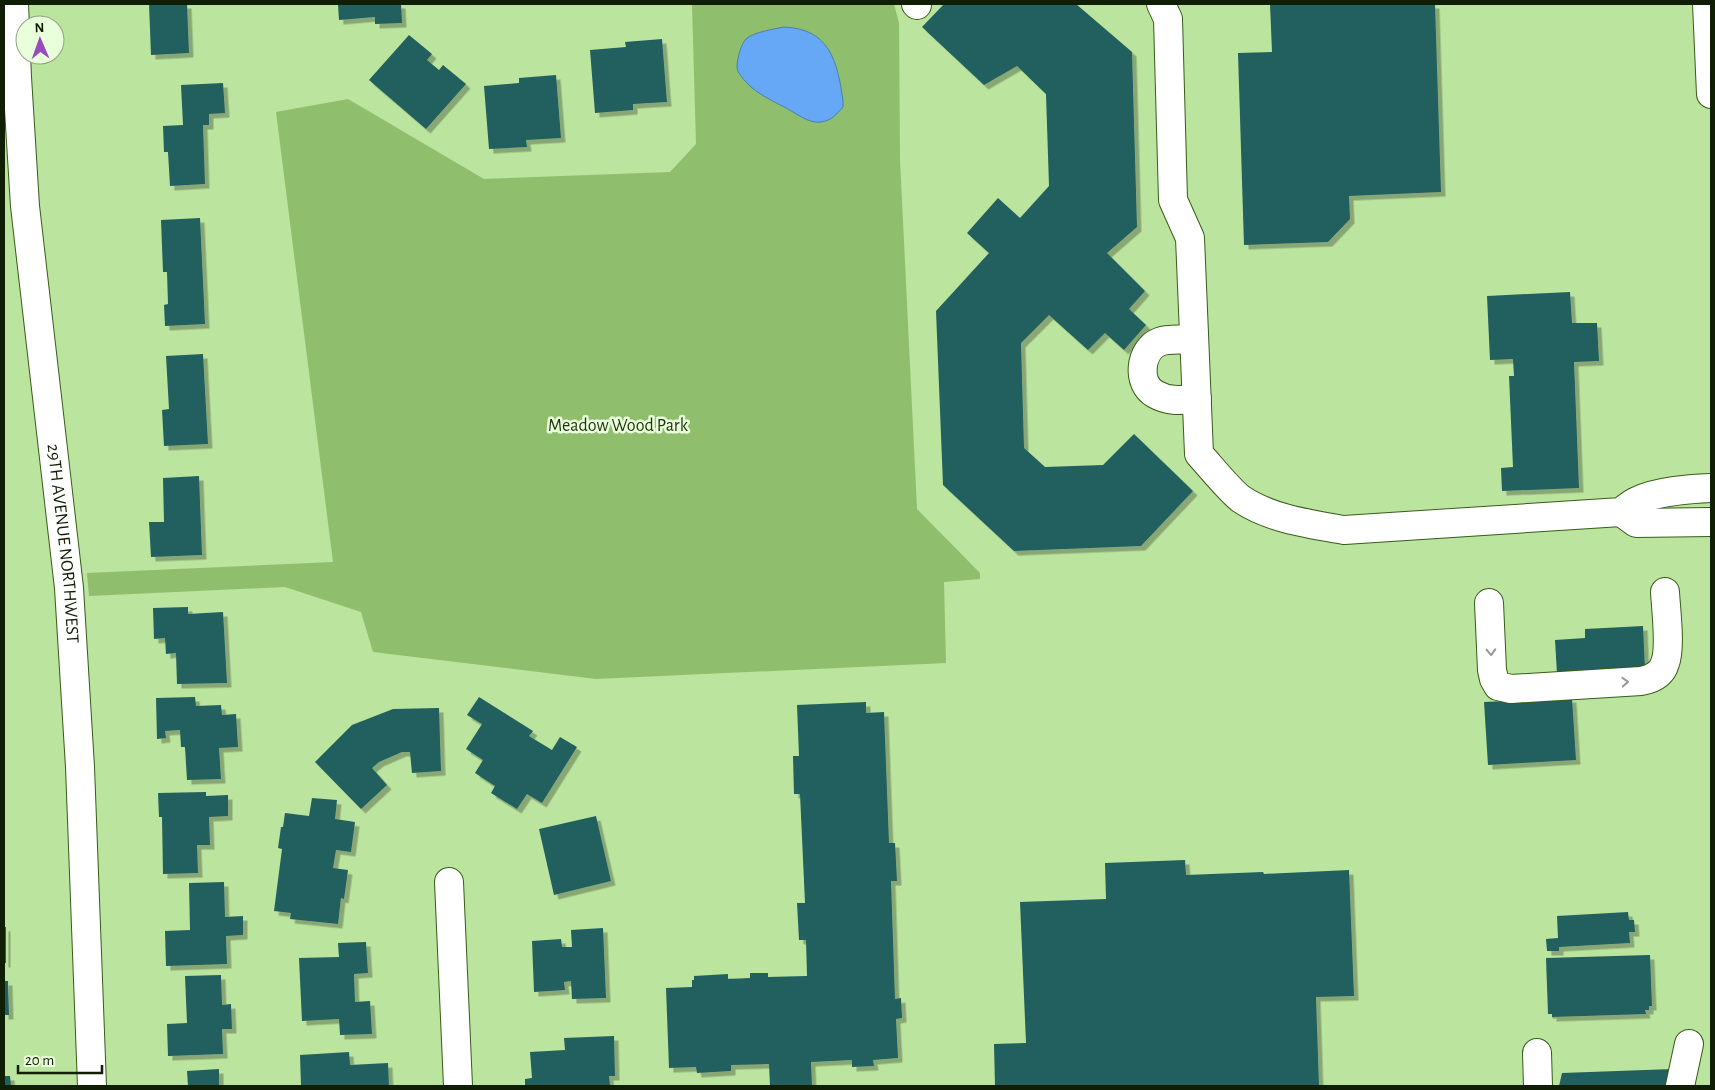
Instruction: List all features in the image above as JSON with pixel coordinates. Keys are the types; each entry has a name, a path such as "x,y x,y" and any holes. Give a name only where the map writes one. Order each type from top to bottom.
{"street":[{"name":"29TH AVENUE NORTHWEST","path":"14,4 10,77 69,588 80,767 92,1086"},
{"path":"1161,4 1168,19 1173,200 1190,238 1199,454 1241,498 1270,514 1302,523 1344,530 1621,512 1636,501 1646,498 1683,490 1711,488"},
{"path":"1707,4 1711,94"},
{"path":"1194,340 1161,341 1151,346 1146,354 1143,365 1147,386 1153,393 1171,400 1197,399"},
{"path":"1621,512 1636,523 1711,522"},
{"path":"1489,603 1492,670 1494,680 1498,686 1511,689 1632,682 1648,680 1661,671 1666,663 1665,592"},
{"path":"449,882 458,1086"},
{"path":"1680,1086 1689,1044"},
{"path":"1536,1053 1538,1086"}],"green space":[{"name":"Meadow Wood Park","path":"692,4 894,4 899,23 900,160 917,509 980,573 980,579 944,582 946,663 596,679 373,652 361,612 285,587 89,596 87,573 333,562 276,112 348,99 484,179 670,172 696,144"}],"water":[{"path":"784,27 799,29 812,34 821,41 834,60 841,86 843,107 831,119 816,122 803,118 755,91 738,71 739,56 747,38 760,32"}],"building":[{"path":"149,4 187,4 189,53 151,55"},
{"path":"338,4 401,4 402,23 375,24 375,17 339,20"},
{"path":"944,4 1076,4 1132,52 1137,227 1107,253 1145,291 1129,309 1146,325 1124,350 1105,333 1088,350 1049,315 1021,343 1024,448 1045,467 1103,465 1134,434 1193,491 1141,546 1014,551 943,485 936,311 989,253 967,233 998,198 1020,218 1049,186 1046,94 1017,66 984,85 922,27"},
{"path":"1270,4 1435,4 1441,192 1349,196 1350,219 1328,242 1244,245 1238,53 1272,52"},
{"path":"409,35 432,54 427,60 439,70 443,65 466,84 426,129 369,80"},
{"path":"662,39 667,102 633,104 633,110 595,113 590,50 626,47 625,42"},
{"path":"556,75 561,138 526,140 527,147 489,149 484,86 519,83 519,78"},
{"path":"223,83 225,113 209,114 209,125 203,125 205,184 170,186 168,152 164,152 163,126 183,125 181,85"},
{"path":"200,218 205,324 165,326 164,305 168,304 167,272 163,272 161,220"},
{"path":"1570,292 1572,323 1597,323 1599,361 1574,362 1579,488 1502,491 1501,468 1513,467 1509,376 1514,376 1513,359 1490,360 1487,296"},
{"path":"203,354 208,444 164,446 162,410 169,409 166,356"},
{"path":"199,476 202,555 151,557 149,522 164,522 163,478"},
{"path":"188,607 188,614 223,612 227,683 177,684 176,653 166,654 165,638 154,639 153,608"},
{"path":"1643,626 1645,669 1557,674 1555,640 1585,638 1585,629"},
{"path":"195,697 196,706 221,705 222,715 236,714 238,747 219,748 221,779 187,780 185,747 181,747 180,730 165,731 166,738 157,739 156,698"},
{"path":"479,697 533,731 529,736 552,750 560,737 577,747 542,803 527,794 517,809 491,793 495,786 475,773 483,760 466,749 482,724 467,715"},
{"path":"1572,698 1576,760 1488,765 1484,702"},
{"path":"866,702 866,713 884,712 889,843 895,843 897,881 891,881 895,999 901,998 902,1018 896,1019 898,1058 873,1060 874,1066 852,1067 852,1060 811,1062 812,1086 770,1086 769,1064 731,1065 731,1071 697,1073 696,1067 669,1068 666,988 692,987 694,976 728,974 728,979 750,978 750,973 768,973 768,977 807,976 806,940 799,940 797,903 805,903 800,794 794,794 793,756 799,756 797,705"},
{"path":"439,708 441,771 412,773 410,752 402,752 379,762 372,768 387,785 361,809 315,762 352,725 393,709"},
{"path":"206,792 206,796 228,795 228,816 209,817 210,845 197,845 198,873 163,874 162,817 159,817 158,793"},
{"path":"312,798 337,800 335,819 355,822 351,852 336,850 333,868 348,870 344,899 341,898 338,924 290,919 291,913 274,911 282,849 278,848 285,813 309,816"},
{"path":"596,816 611,881 554,895 539,829"},
{"path":"1185,860 1186,875 1349,870 1354,996 1316,997 1319,1086 995,1086 994,1044 1026,1043 1020,902 1106,899 1105,863"},
{"path":"224,882 225,917 243,916 243,935 226,936 227,964 166,966 165,931 190,930 189,883"},
{"path":"1628,912 1629,920 1634,920 1635,932 1629,932 1630,943 1559,947 1559,951 1547,951 1546,939 1558,938 1557,916"},
{"path":"4,927 6,927 6,963 4,963"},
{"path":"603,928 606,998 572,999 571,981 564,982 565,990 534,992 532,941 561,939 562,947 572,947 571,930"},
{"path":"366,942 368,973 354,974 355,1002 370,1001 372,1034 340,1035 339,1019 302,1021 299,958 339,957 338,943"},
{"path":"1650,955 1652,1006 1649,1006 1649,1010 1645,1010 1646,1014 1552,1017 1552,1014 1548,1014 1546,958"},
{"path":"221,975 222,1005 231,1004 232,1029 222,1029 223,1054 168,1056 167,1024 187,1023 185,976"},
{"path":"4,981 8,981 9,1015 4,1015"},
{"path":"614,1036 615,1076 609,1076 610,1086 525,1086 525,1079 532,1078 530,1052 565,1050 564,1038"},
{"path":"349,1052 350,1065 388,1063 389,1086 301,1086 300,1055"},
{"path":"219,1069 219,1086 188,1086 187,1071"},
{"path":"1673,1069 1669,1086 1559,1086 1562,1073"},
{"path":"4,1076 10,1076 11,1086 4,1086"}]}
